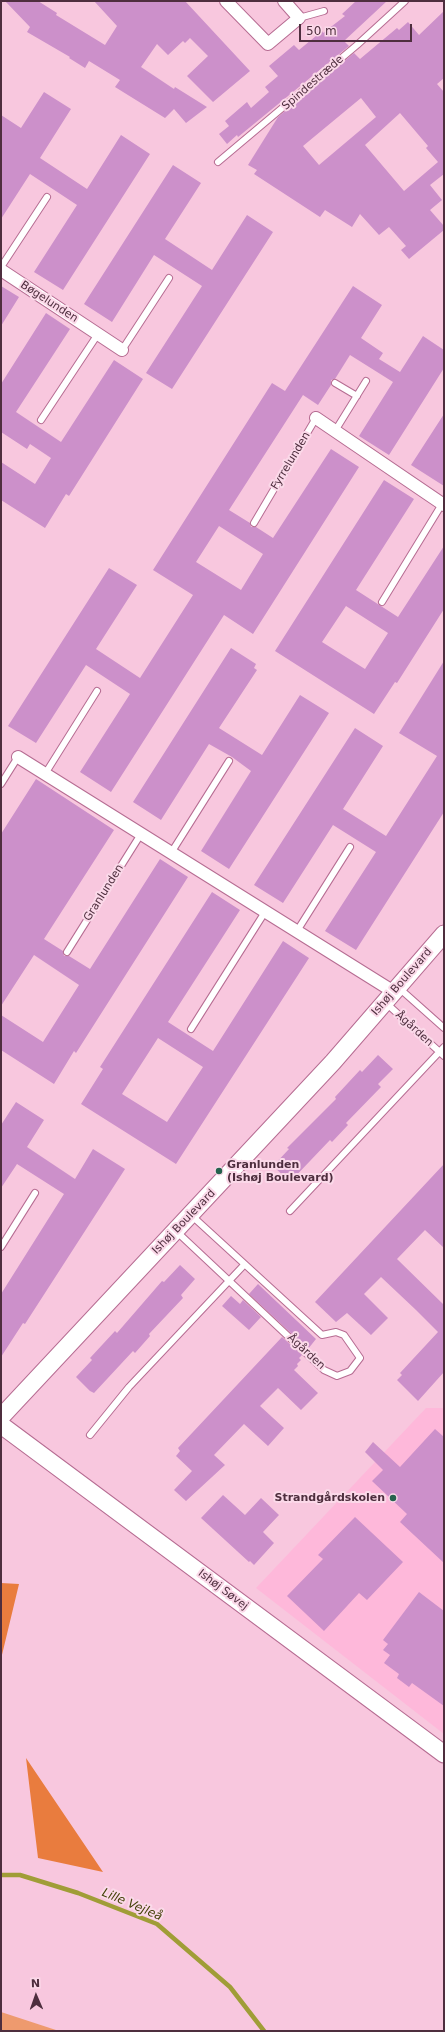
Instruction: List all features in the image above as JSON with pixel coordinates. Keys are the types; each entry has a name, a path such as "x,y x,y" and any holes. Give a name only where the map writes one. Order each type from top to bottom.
{"street":[{"path":"226,1 268,44 299,18 284,1"},
{"name":"Bøgelunden","path":"1,270 122,350"},
{"name":"Fyrrelunden","path":"316,418 443,504"},
{"path":"18,757 297,931 392,994"},
{"name":"Ishøj Boulevard","path":"1,1417 333,1062 444,934"},
{"name":"Ishøj Søvej","path":"1,1425 444,1754"}],"lane":[{"name":"Spindestræde","path":"218,162 357,45 405,1"},
{"path":"299,18 324,11"},
{"path":"1,267 47,197"},
{"name":"Bøgelunden","path":"122,350 169,278"},
{"path":"41,420 98,334"},
{"path":"335,431 366,381"},
{"path":"335,383 356,396"},
{"name":"Fyrrelunden","path":"254,523 316,418"},
{"name":"Fyrrelunden","path":"382,602 443,504"},
{"path":"45,774 97,691"},
{"path":"1,784 18,757"},
{"path":"172,853 229,761"},
{"name":"Granlunden","path":"67,952 141,834"},
{"path":"297,931 350,847"},
{"path":"192,1029 265,912"},
{"name":"Ågården","path":"392,994 444,1028"},
{"name":"Ågården","path":"392,994 442,1052"},
{"path":"290,1211 442,1052"},
{"path":"1,1247 35,1193"},
{"name":"Ågården","path":"176,1231 230,1280 324,1370 337,1376 350,1371 360,1358 344,1335 336,1332 322,1336 191,1215"},
{"path":"90,1435 129,1387 244,1264"}],"shaded area":[{"name":"Strandgårdskolen","path":"426,1408 444,1408 444,1734 256,1588"},
{"path":"1,1583 19,1584 1,1659"},
{"path":"26,1758 103,1872 38,1858"},
{"path":"1,2012 59,2031 1,2031"}],"building":[{"path":"5,1 38,1 57,13 56,15 105,45 117,26 94,1 185,1 250,71 213,102 187,76 208,56 190,38 185,43 183,41 168,55 157,44 141,67 174,89 175,87 207,107 186,123 174,109 165,118 115,87 120,80 89,61 85,68 69,58 70,57 27,32 30,27"},
{"path":"356,1 387,1 344,41 349,46 238,137 237,135 227,144 219,134 229,126 225,121 247,102 251,108 269,92 265,87 278,76 269,66 294,45 299,50 322,31 323,33 345,16 342,14"},
{"path":"444,11 444,78 437,84 444,92 444,174 430,185 442,200 430,210 444,226 444,230 409,259 401,250 406,246 389,227 379,235 360,214 352,227 325,210 320,217 254,174 257,170 248,165 278,117 354,53 360,59 397,28 399,30 408,22 419,35","holes":["361,98 376,117 319,165 303,146","400,113 428,146 426,148 438,162 404,191 365,145"]},
{"path":"44,92 71,109 40,158 87,189 121,135 150,154 63,290 34,272 77,205 30,174 1,219 1,115 21,128"},
{"path":"173,165 201,183 165,239 212,270 247,215 273,232 172,389 146,373 202,286 154,255 112,322 84,304"},
{"path":"1,286 19,297 1,326"},
{"path":"353,286 382,305 361,338 383,353 379,359 400,372 423,336 444,350 444,368 389,455 359,436 393,382 350,355 335,379 331,380 331,385 318,405 303,395 229,510 250,523 251,527 256,527 273,538 331,449 359,467 253,634 224,615 111,792 80,772 130,694 86,665 36,743 8,726 109,568 137,585 96,649 140,678 193,595 153,570 272,383 285,391","holes":["219,526 263,554 241,590 196,562"]},
{"path":"46,313 70,329 16,412 61,442 114,360 143,379 69,496 66,494 45,528 1,500 1,462 35,484 51,458 30,444 27,449 1,432 1,384"},
{"path":"444,414 444,486 411,465"},
{"path":"384,480 414,499 356,590 398,617 444,546 444,609 397,683 395,682 374,714 275,651","holes":["346,606 388,633 365,669 322,642"]},
{"path":"231,648 256,664 254,668 257,670 219,728 262,755 300,695 329,713 229,869 201,851 251,771 232,757 209,744 161,820 133,802"},
{"path":"444,661 444,812 356,950 325,931 376,852 333,825 283,903 254,885 355,728 383,746 343,809 386,836 437,756 399,733"},
{"path":"36,779 114,830 44,939 63,951 64,956 69,956 90,969 160,859 188,877 76,1053 74,1051 54,1084 1,1050 1,1015 43,1042 79,985 34,955 1,1006 1,834"},
{"path":"212,892 240,910 168,1022 213,1051 283,941 309,958 176,1164 81,1104 103,1069 100,1067","holes":["158,1038 203,1067 167,1122 122,1094"]},
{"path":"378,1055 393,1069 378,1084 381,1087 346,1123 348,1125 332,1142 330,1140 290,1182 273,1166 289,1149 287,1148 336,1099 335,1097 360,1070 362,1072"},
{"path":"16,1102 44,1120 27,1147 75,1179 93,1149 125,1169 25,1324 23,1323 1,1357 1,1294 64,1194 17,1164 1,1188 1,1125"},
{"path":"444,1164 444,1248 425,1230 397,1259 444,1305 444,1372 418,1401 397,1380 402,1375 400,1373 438,1332 416,1310 381,1277 364,1294 388,1318 371,1335 347,1313 336,1322 315,1302"},
{"path":"180,1265 195,1279 181,1295 183,1298 149,1334 150,1336 135,1353 133,1351 94,1393 90,1391 76,1377 92,1360 90,1358 115,1331 117,1333 162,1281 164,1282"},
{"path":"258,1284 316,1339 308,1349 249,1294"},
{"path":"231,1296 240,1304 243,1300 261,1317 249,1330 222,1306"},
{"path":"282,1337 302,1355 299,1358 301,1360 297,1364 298,1366 294,1370 318,1393 301,1410 278,1388 260,1406 284,1428 268,1446 244,1424 214,1455 225,1465 186,1501 174,1490 192,1471 176,1456 180,1451 178,1448"},
{"path":"435,1429 444,1437 444,1563 400,1522 407,1514 372,1481 383,1470 365,1452 373,1442 400,1467"},
{"path":"223,1495 245,1515 261,1498 279,1515 263,1532 274,1543 254,1565 201,1518"},
{"path":"355,1517 403,1562 367,1600 359,1593 324,1631 287,1596 323,1559 318,1555"},
{"path":"419,1592 444,1611 444,1706 412,1683 409,1687 397,1678 399,1674 384,1663 390,1655 383,1650 388,1644 383,1640"}],"waterway":[{"name":"Lille Vejleå","path":"1,1875 20,1875 78,1893 157,1924 230,1987 264,2031"}],"place":[{"name":"Granlunden (Ishøj Boulevard)","path":"219,1171"},
{"name":"Strandgårdskolen","path":"393,1498"}]}
